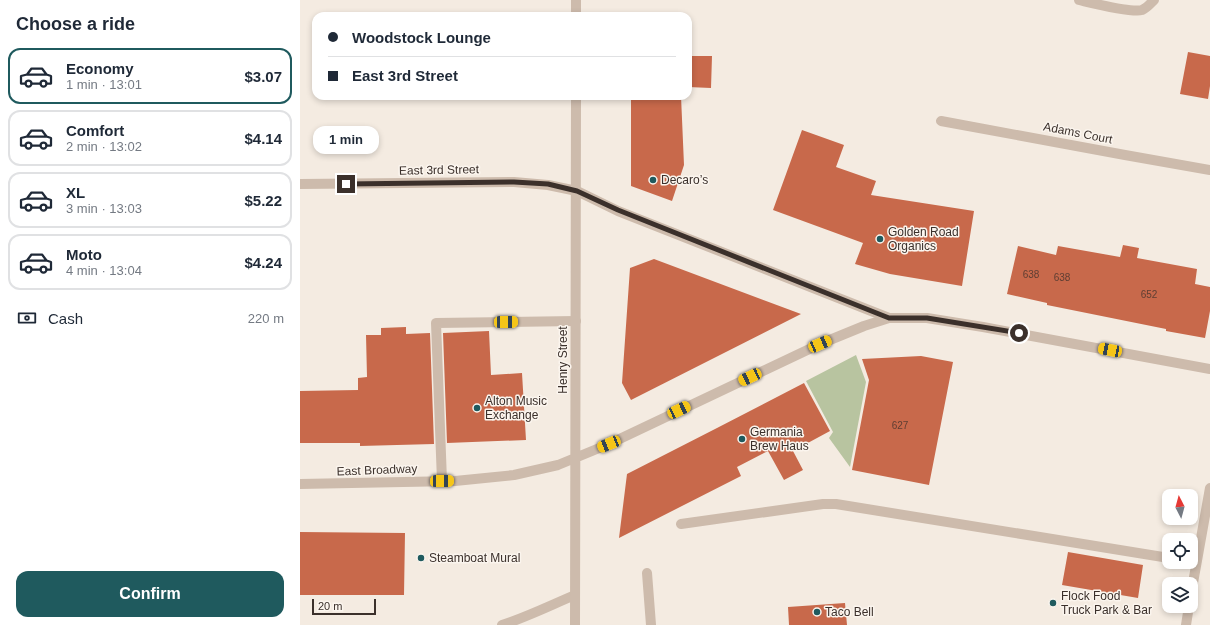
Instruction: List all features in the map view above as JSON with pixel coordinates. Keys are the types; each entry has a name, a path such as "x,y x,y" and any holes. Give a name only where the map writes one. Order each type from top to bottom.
{"street":[{"path":"576,0 576,12"},
{"path":"1079,0 1127,10 1140,11 1145,9 1154,0"},
{"name":"Henry Street","path":"575,625 576,100"},
{"name":"Adams Court","path":"941,121 1210,170"},
{"name":"East 3rd Street","path":"300,184 514,182 548,184 577,191 618,210 889,318"},
{"name":"East Broadway","path":"300,484 442,481 514,475 558,465 609,444 820,344 864,326 889,318 927,318 1210,369"},
{"path":"442,481 436,323 576,321"},
{"path":"1198,544 1210,488"},
{"path":"681,524 823,504 836,504 1162,557"},
{"path":"647,573 651,625"},
{"path":"502,625 575,595"},
{"path":"1186,625 1188,613"}],"green space":[{"path":"856,355 866,382 850,467 829,438 833,432 806,381"}],"building":[{"path":"1188,52 1210,56 1210,86 1208,99 1180,94"},
{"path":"692,56 712,56 711,88 692,87"},
{"path":"631,100 681,100 684,165 672,201 631,186"},
{"path":"802,130 844,145 836,167 876,181 871,195 974,211 962,286 890,274 855,264 863,243 773,210"},
{"path":"1123,245 1139,248 1137,258 1197,269 1195,284 1210,287 1210,311 1205,338 1047,305 1047,303 1007,294 1018,246 1056,255 1058,246 1120,257"},
{"path":"654,259 801,314 631,400 622,383 630,268"},
{"path":"406,327 406,334 430,333 434,444 360,446 360,443 300,443 300,391 358,390 358,378 367,377 366,335 381,335 381,328"},
{"path":"489,331 491,375 522,373 526,440 447,443 443,333"},
{"path":"921,356 953,362 929,485 852,470 869,380 862,359"},
{"path":"804,383 830,431 793,451 803,470 784,480 768,451 737,467 741,476 619,538 627,474"},
{"path":"300,532 405,533 404,595 300,595"},
{"path":"1068,552 1143,565 1138,598 1062,585"},
{"name":"Taco Bell","path":"845,603 847,625 789,625 788,607"}],"place":[{"name":"Decaro’s","path":"653,180"},
{"name":"Golden Road Organics","path":"880,239"},
{"name":"Alton Music Exchange","path":"477,408"},
{"name":"Germania Brew Haus","path":"742,439"},
{"name":"Steamboat Mural","path":"421,558"},
{"name":"Flock Food Truck Park & Bar","path":"1053,603"},
{"name":"Taco Bell","path":"817,612"}],"route":[{"path":"346,184 514,182 548,184 577,191 618,210 889,318 927,318 1019,333"}]}
